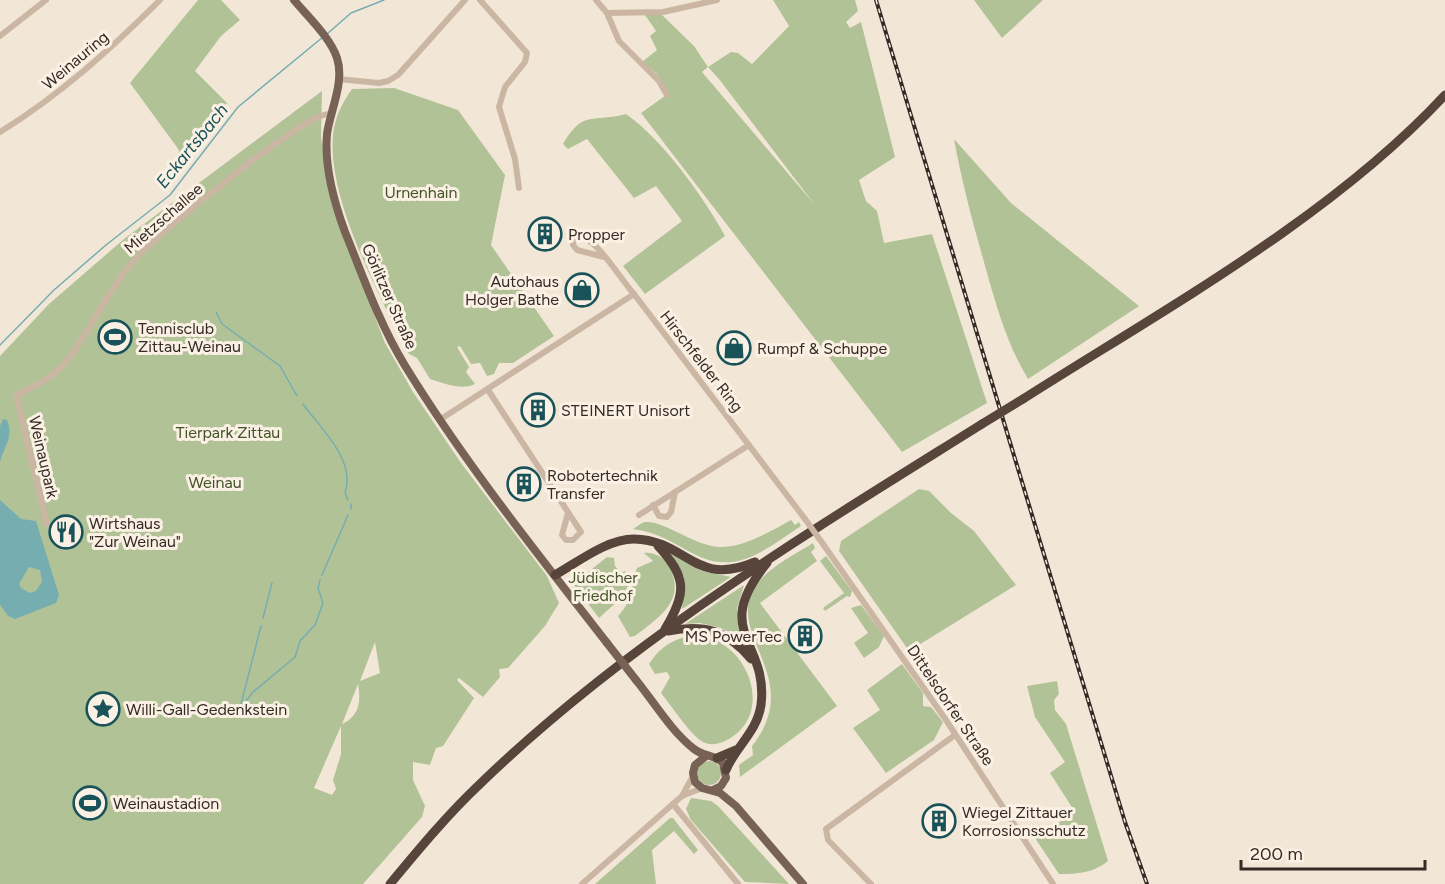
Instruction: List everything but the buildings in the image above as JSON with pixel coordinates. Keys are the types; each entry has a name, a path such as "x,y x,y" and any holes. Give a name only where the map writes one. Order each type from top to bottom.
{"highway":[{"path":"390,884 480,783 568,705 663,633 774,554 1230,268 1311,211 1377,158 1445,95"},
{"path":"555,575 613,543 633,539 657,544 712,571 741,568 774,554"},
{"path":"657,544 677,568 681,582 678,603 663,633"},
{"path":"726,770 738,749 749,736 759,716 761,697 756,665 743,629 744,598 751,582 774,554"},
{"path":"663,633 688,627 719,631 743,649 756,665"},
{"path":"717,758 738,749"}],"main road":[{"name":"Görlitzer Straße","path":"294,0 318,28 337,59 338,79 326,143 328,168 345,230 389,335 404,364 491,492 685,742"},
{"path":"685,742 706,756 717,758 726,770 725,781 736,806"},
{"path":"685,742 695,765 693,777 702,788 713,790 736,806 803,884"},
{"path":"695,765 706,756"},
{"path":"713,790 725,781"}],"street":[{"path":"0,36 46,0"},
{"name":"Weinauring","path":"0,132 68,85 114,46 160,0"},
{"path":"338,79 388,81 398,75 465,0"},
{"path":"480,0 527,53 525,62 505,87 499,107 515,159 519,188"},
{"path":"596,0 607,13 619,41 658,81 667,94"},
{"path":"607,13 663,12 717,0"},
{"name":"Mietzschallee","path":"15,396 46,379 64,364 112,285 141,253 283,138 308,121 324,114 330,114"},
{"name":"Hirschfelder Ring","path":"604,257 577,250 573,245 574,240 579,237 588,239 604,257 805,519"},
{"path":"441,419 634,294"},
{"path":"488,390 568,513"},
{"name":"Weinaupark","path":"15,396 47,524"},
{"path":"639,515 749,445"},
{"path":"653,505 659,516 667,517 671,512 675,492"},
{"name":"Dittelsdorfer Straße","path":"805,519 955,735 1053,884"},
{"path":"871,884 828,840 825,832 829,825 955,735"},
{"path":"582,884 673,804 693,777"},
{"path":"681,796 702,788"},
{"path":"673,804 738,884"}],"green space":[{"path":"198,0 221,0 240,20 221,36 195,71 227,103 178,165 179,150 130,83"},
{"path":"773,0 855,0 858,11 846,22 850,28 861,22 895,157 859,180 866,201 877,211 884,243 932,234 987,403 902,452 641,113 669,93 656,73 642,62 657,50 650,36 656,31 645,15 661,14 694,46 708,67 731,52 738,53 752,64 789,26","holes":["708,67 814,204 702,72"]},
{"path":"974,0 1043,0 1002,38"},
{"name":"Urnenhain","path":"394,88 458,110 505,175 491,245 554,336 513,363 499,363 494,374 487,376 480,363 471,364 460,346 457,347 469,367 466,372 475,384 470,386 452,386 430,379 417,358 409,354 358,247 338,188 333,160 333,135 337,116 345,100 352,89"},
{"name":"Weinau","path":"322,91 321,138 335,213 385,343 413,392 461,463 547,576 559,603 545,626 508,668 499,669 500,677 483,697 459,678 457,680 474,698 443,746 436,748 430,765 413,762 413,780 425,806 422,817 363,884 0,884 0,356 49,304 124,239","holes":["375,642 380,673 360,681","358,684 358,707 353,717 342,724","341,726 341,754 333,780 336,789 332,795 314,788"]},
{"path":"626,114 668,153 725,236 645,294 623,266 682,221 656,186 634,198 587,139 568,149 563,144 570,133 583,122"},
{"path":"954,139 1011,203 1139,306 1028,379 1013,350 996,303 970,211"},
{"path":"919,489 929,491 951,513 974,531 1016,585 909,651 839,551 841,541"},
{"path":"791,520 795,525 799,522 801,526 775,544 749,558 722,562 708,560 657,535 633,529 645,522 653,522 701,543 721,547 748,541"},
{"path":"813,543 815,548 811,552 817,561 760,603 837,706 740,777 739,765 753,755 752,746 767,721 771,698 768,677 749,621 749,602 757,584 768,572"},
{"path":"644,553 651,553 666,562 675,588 673,597 662,614 635,636 630,637 618,616 630,598 637,568 653,561"},
{"path":"672,554 702,571 731,577 682,609 684,577"},
{"path":"826,556 852,591 850,597 847,596 825,611 823,608 844,593 820,561"},
{"name":"Jüdischer Friedhof","path":"607,557 614,558 615,566 621,573 625,571 630,583 620,599 599,618 573,584"},
{"path":"744,585 737,609 743,642 721,628 700,623 685,624"},
{"path":"861,605 884,636 879,647 864,658 854,643 868,633 851,608"},
{"path":"697,635 715,640 731,650 742,664 750,680 753,698 750,715 741,729 717,744 703,742 687,727 661,693 670,677 667,672 655,674 649,664 658,652 669,644"},
{"path":"902,664 923,693 923,706 931,707 943,722 934,740 886,773 853,728 880,710 867,690"},
{"path":"1057,681 1059,694 1054,700 1055,710 1066,724 1108,861 1097,868 1079,873 1059,874 1035,838 1075,812 1050,773 1065,762 1035,717 1027,686"},
{"path":"704,761 714,761 721,768 721,778 714,785 704,785 697,778 697,768"},
{"path":"691,798 711,801 718,806 789,884 745,882 691,820 686,809"},
{"path":"670,818 673,818 698,850 694,854 674,831 652,850 656,884 595,884"}],"water":[{"path":"3,419 7,420 9,432 8,442 0,462 0,426"},
{"path":"0,500 21,519 36,521 59,595 56,603 15,619 8,616 0,605","holes":["29,567 40,570 42,582 36,591 30,593 21,588 19,584"]}],"waterway":[{"name":"Eckartsbach","path":"327,34 351,13 384,0"},
{"name":"Eckartsbach","path":"0,345 54,290 106,245 170,195 238,107 323,37"},
{"path":"216,312 222,324 280,366 297,396"},
{"path":"303,404 327,434 341,457 346,469 345,493 348,500"},
{"path":"351,504 351,509"},
{"path":"322,575 348,515"},
{"path":"235,715 253,692 295,657 300,641 315,625 323,603 318,588 320,580"},
{"path":"263,618 272,583"},
{"path":"241,704 261,626"}],"railway":[{"path":"876,0 1125,822 1147,884"}],"place":[{"name":"Propper","path":"545,234"},
{"name":"Autohaus Holger Bathe","path":"582,290"},
{"name":"Tennisclub Zittau-Weinau","path":"115,337"},
{"name":"Rumpf & Schuppe","path":"734,348"},
{"name":"STEINERT Unisort","path":"538,410"},
{"name":"Robotertechnik Transfer","path":"524,484"},
{"name":"Wirtshaus \"Zur Weinau\"","path":"66,532"},
{"name":"MS PowerTec","path":"805,636"},
{"name":"Willi-Gall-Gedenkstein","path":"103,709"},
{"name":"Weinaustadion","path":"90,803"},
{"name":"Wiegel Zittauer Korrosionsschutz","path":"939,821"}],"park label":[{"name":"Tierpark Zittau","path":"228,432"}]}
